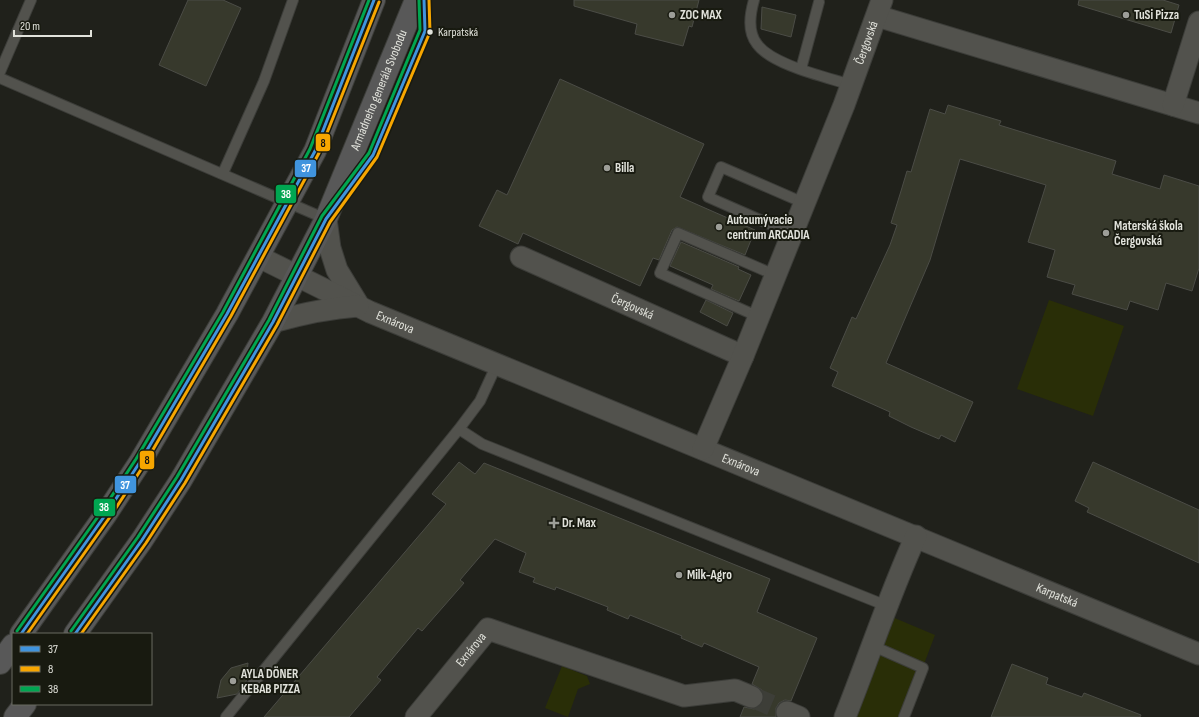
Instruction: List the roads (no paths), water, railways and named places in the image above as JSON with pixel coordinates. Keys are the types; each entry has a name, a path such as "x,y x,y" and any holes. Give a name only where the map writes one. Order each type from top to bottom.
{"main road":[{"path":"22,633 106,514 140,462 186,387 259,257 315,151 374,0"},
{"name":"Armádneho generála Svobodu","path":"77,633 142,540 180,480 273,322 326,219 416,0"},
{"path":"0,663 12,646"},
{"path":"15,717 24,705"}],"street":[{"name":"Čergovská","path":"703,449 759,317 880,8 1199,113"},
{"path":"1173,105 1199,22"},
{"path":"273,322 304,313 330,308 359,306 338,270 330,248 326,219"},
{"name":"Exnárova","path":"259,257 359,306 916,536"},
{"name":"Čergovská","path":"521,257 743,356"},
{"path":"845,717 887,606 916,536"},
{"name":"Karpatská","path":"916,536 1199,654"},
{"name":"Exnárova","path":"416,717 488,629 684,696 735,690 752,697"}],"lane":[{"path":"0,72 30,0"},
{"path":"223,173 264,81 293,0"},
{"path":"0,78 223,173 326,219 373,155 425,31 424,0"},
{"path":"754,0 750,13 750,29 756,43 764,53 776,60 851,85"},
{"path":"801,69 819,2"},
{"path":"792,234 708,197 721,167 804,203"},
{"path":"759,317 660,273 678,233 775,276"},
{"path":"226,717 460,429 480,401 497,364"},
{"path":"460,429 482,444 887,606"},
{"path":"873,646 923,668 904,717"}],"tunnel":[{"path":"752,697 787,712"}],"place":[{"name":"ZOC MAX","path":"672,15"},
{"name":"TuSi Pizza","path":"1126,15"},
{"name":"Karpatská","path":"430,32"},
{"name":"Billa","path":"607,168"},
{"name":"Autoumývacie centrum ARCADIA","path":"719,227"},
{"name":"Materská škola Čergovská","path":"1106,233"},
{"name":"Dr. Max","path":"554,523"},
{"name":"Milk-Agro","path":"679,575"},
{"name":"AYLA DÖNER KEBAB PIZZA","path":"233,681"}]}
